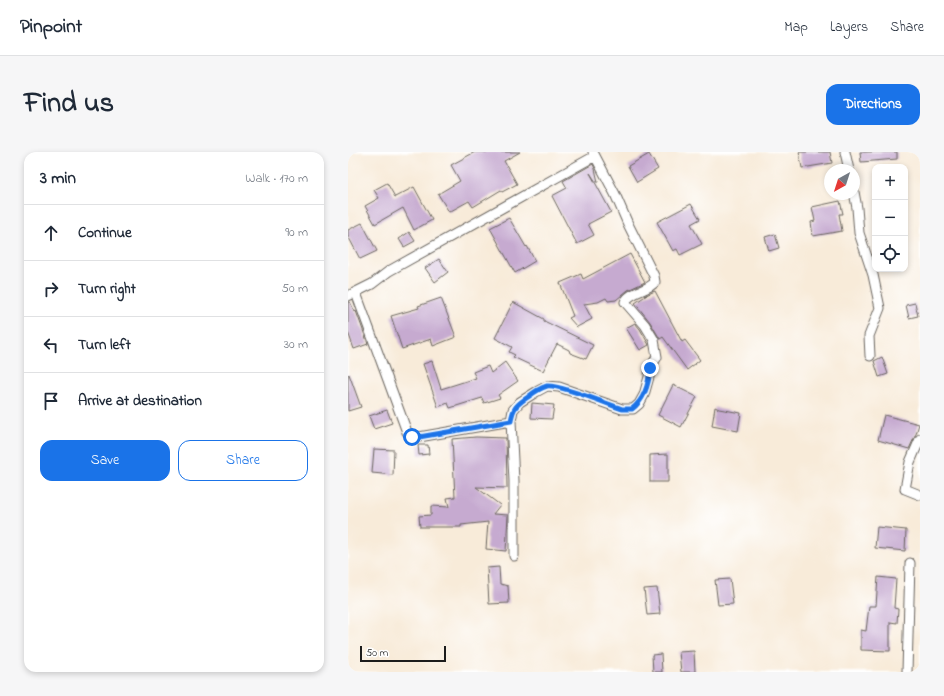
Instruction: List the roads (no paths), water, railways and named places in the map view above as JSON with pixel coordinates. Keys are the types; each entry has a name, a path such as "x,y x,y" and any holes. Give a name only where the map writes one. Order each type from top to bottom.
{"street":[{"path":"845,152 848,164"},
{"path":"511,421 412,437 407,432 352,294 372,284 389,271 594,154 654,276 655,282 653,285 626,299 625,302 645,325 654,340 657,357 650,368 644,395 639,404 632,409 622,409 559,387 547,386 520,402 513,410 511,421 514,481 514,556"},
{"path":"856,200 859,232 873,275 880,308 869,336 870,356"},
{"path":"920,439 910,462 905,489 920,495"},
{"path":"907,672 910,563"}]}
